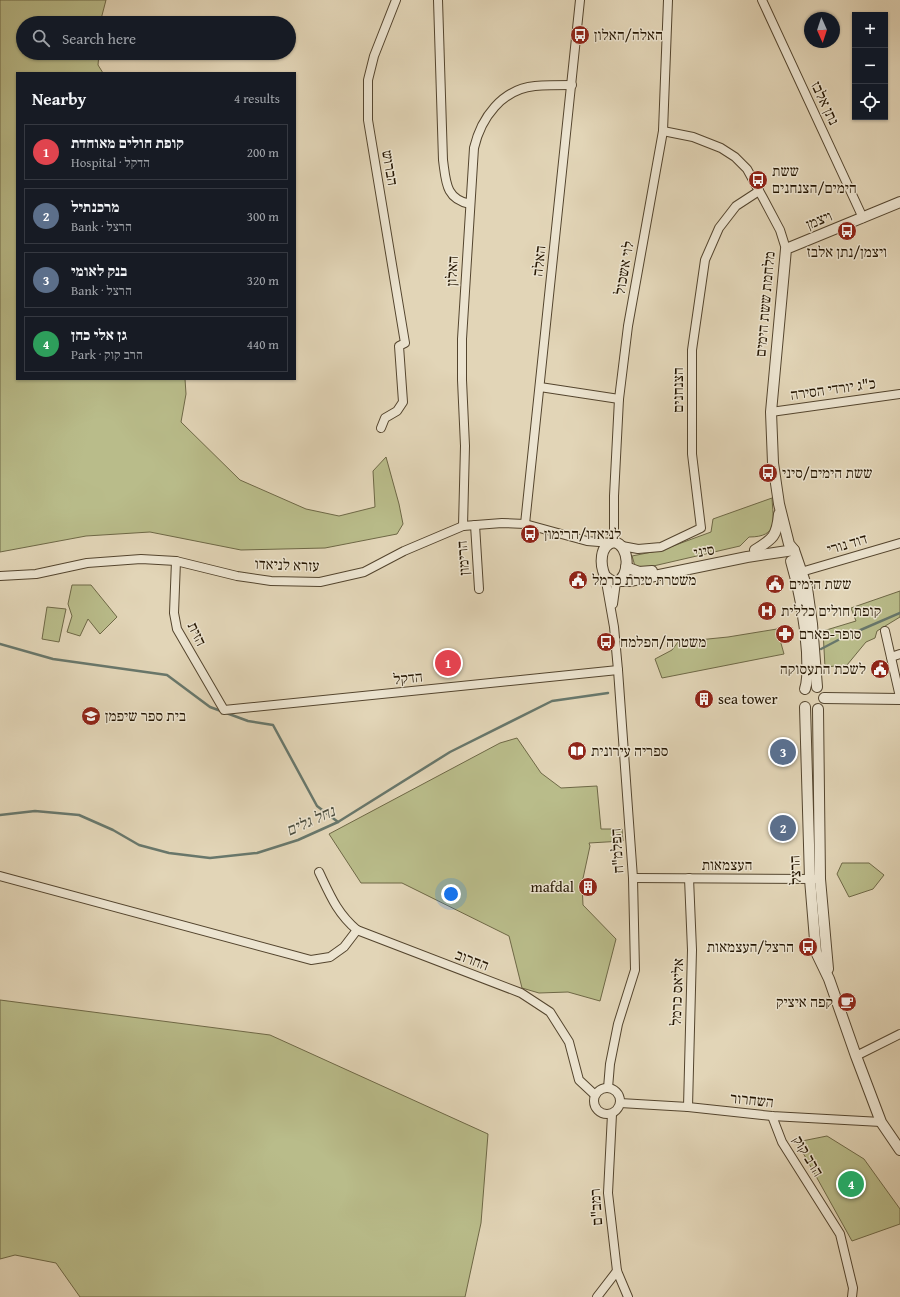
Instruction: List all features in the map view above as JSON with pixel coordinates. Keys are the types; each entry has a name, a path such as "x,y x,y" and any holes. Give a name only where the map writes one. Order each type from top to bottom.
{"street":[{"name":"הברוש","path":"381,428 385,418 397,411 403,402 399,346 405,343 368,120 368,80 370,68 396,0"},
{"path":"438,0 443,160 446,186 451,194 460,201 470,204"},
{"name":"האלה","path":"525,524 580,0"},
{"name":"לוי אשכול","path":"616,544 614,496 619,399 628,326 663,131 668,0"},
{"name":"נתן אלבז","path":"761,0 863,218"},
{"name":"האלון","path":"463,526 465,446 462,339 474,148 483,122 502,100 518,90 534,86 572,85"},
{"name":"מלחמת ששת הימים","path":"663,131 693,137 721,148 735,157 747,169 759,190 780,230 786,249 771,412 773,463 779,504 790,548 804,623 808,674 804,689"},
{"name":"הצנחנים","path":"616,544 638,549 661,547 700,528 692,454 692,350 705,260 719,228 736,206 759,190"},
{"name":"ויצמן","path":"786,249 900,202"},
{"name":"ויצמן","path":"863,218 900,207"},
{"path":"540,387 619,399"},
{"name":"כ\"ג יורדי הסירה","path":"771,412 900,394"},
{"path":"755,550 767,542 776,532 778,527 779,504"},
{"name":"עזרא לניאדו","path":"0,576 36,574 87,563 141,560 176,561 237,576 271,581 320,582 364,572 404,551 463,526 502,523 525,524 587,541 616,544"},
{"name":"הרימון","path":"475,525 479,589"},
{"name":"עזרא לניאדו","path":"587,541 602,553"},
{"name":"דוד נורי","path":"801,572 900,543"},
{"path":"616,544 626,554 626,567 624,575 618,581 610,580 605,576 603,570 602,553 604,548 616,544"},
{"name":"מלחמת ששת הימים","path":"790,548 801,572 810,608 817,687"},
{"name":"סיני","path":"626,567 639,572 648,572 755,550 790,548"},
{"name":"סיני","path":"618,581 630,581 790,548"},
{"name":"הזית","path":"176,561 174,613 177,629 224,710"},
{"name":"הפלמ\"ח","path":"605,576 612,610 618,670 633,878 635,970 618,1024 610,1064 608,1088"},
{"name":"הפלמ\"ח","path":"612,610 618,581"},
{"path":"824,698 900,698 885,631"},
{"path":"891,657 900,654"},
{"name":"הדקל","path":"224,710 618,670"},
{"path":"811,686 817,687 823,693 824,698 822,706 818,709 811,710 805,708 800,698 802,692 804,689 811,686"},
{"name":"הרצל","path":"805,708 815,879"},
{"name":"הרצל","path":"818,709 815,879 816,952 829,979 881,1122 900,1150"},
{"name":"החרוב","path":"319,872 333,902 346,921 357,930 521,993 550,1012 569,1042 579,1080 595,1095"},
{"path":"0,876 311,960 330,957 344,947 357,930"},
{"name":"העצמאות","path":"633,878 815,879"},
{"name":"אליאס כרמל","path":"688,1107 692,950 689,878"},
{"path":"856,1056 900,1034"},
{"path":"608,1088 612,1089 619,1095 620,1104 612,1114 604,1113 598,1110 594,1101 595,1095 600,1089 608,1088"},
{"name":"השחרור","path":"620,1104 688,1107 772,1116 881,1122"},
{"name":"רמב\"ם","path":"612,1114 608,1192 617,1271 628,1297"},
{"name":"הרב קוק","path":"772,1116 782,1142 840,1234 853,1288 852,1297"},
{"name":"הרצל","path":"881,1122 900,1142"},
{"path":"597,1297 617,1271"}],"green space":[{"path":"0,0 106,0 102,16 16,16 16,60 98,60 98,65 102,72 16,72 16,380 185,380 186,394 181,422 240,480 306,509 339,516 375,507 373,471 386,457 403,524 397,534 325,548 241,550 150,532 86,536 0,552"},
{"path":"772,498 772,526 765,534 749,537 740,546 649,567 635,566 632,556 662,550 711,532 713,519"},
{"path":"72,585 91,585 117,617 100,634 88,619 80,636 67,632 72,616 68,604"},
{"path":"900,591 900,617 877,631 875,638 866,642 847,665 825,667 823,631 856,621 851,608"},
{"path":"47,607 66,609 59,642 42,639"},
{"path":"777,629 784,654 662,678 655,659 672,650 678,642 728,637"},
{"path":"517,738 541,773 561,788 597,786 601,829 622,829 623,841 589,843 590,846 582,883 583,905 616,939 600,1001 568,992 539,993 522,988 509,936 402,883 361,883 329,834 500,743"},
{"path":"842,863 869,863 884,875 873,889 849,897 837,874"},
{"path":"0,1000 270,1035 488,1134 481,1223 465,1297 80,1297 56,1263 15,1255 0,1259"},
{"path":"827,1136 864,1159 900,1209 900,1224 852,1241 797,1142"}],"waterway":[{"name":"נחל גלים","path":"821,649 842,638 900,613"},
{"path":"0,644 53,659 167,675 210,707 248,721 273,725 317,806 338,822"},
{"name":"נחל גלים","path":"0,815 35,811 79,815 113,830 139,845 169,853 210,858 257,853 298,840 338,822 450,752 552,701 608,693"}],"place":[{"name":"האלה/האלון","path":"580,35"},
{"name":"ששת הימים/הצנחנים","path":"758,180"},
{"name":"ויצמן/נתן אלבז","path":"847,231"},
{"name":"ששת הימים/סיני","path":"768,473"},
{"name":"לניאדו/הרימון","path":"530,534"},
{"name":"משטרת טירת כרמל","path":"578,580"},
{"name":"ששת הימים","path":"775,584"},
{"name":"קופת חולים כללית","path":"767,611"},
{"name":"סופר-פארם","path":"785,634"},
{"name":"משטרה/הפלמח","path":"606,642"},
{"name":"קופת חולים מאוחדת","path":"448,663"},
{"name":"לשכת התעסוקה","path":"880,669"},
{"name":"sea tower","path":"704,699"},
{"name":"בית ספר שיפמן","path":"91,716"},
{"name":"ספריה עירונית","path":"577,751"},
{"name":"בנק לאומי","path":"783,752"},
{"name":"מרכנתיל","path":"783,828"},
{"name":"mafdal","path":"588,887"},
{"name":"הרצל/העצמאות","path":"808,947"},
{"name":"קפה איציק","path":"847,1002"},
{"name":"גן אלי כהן","path":"851,1184"}]}
